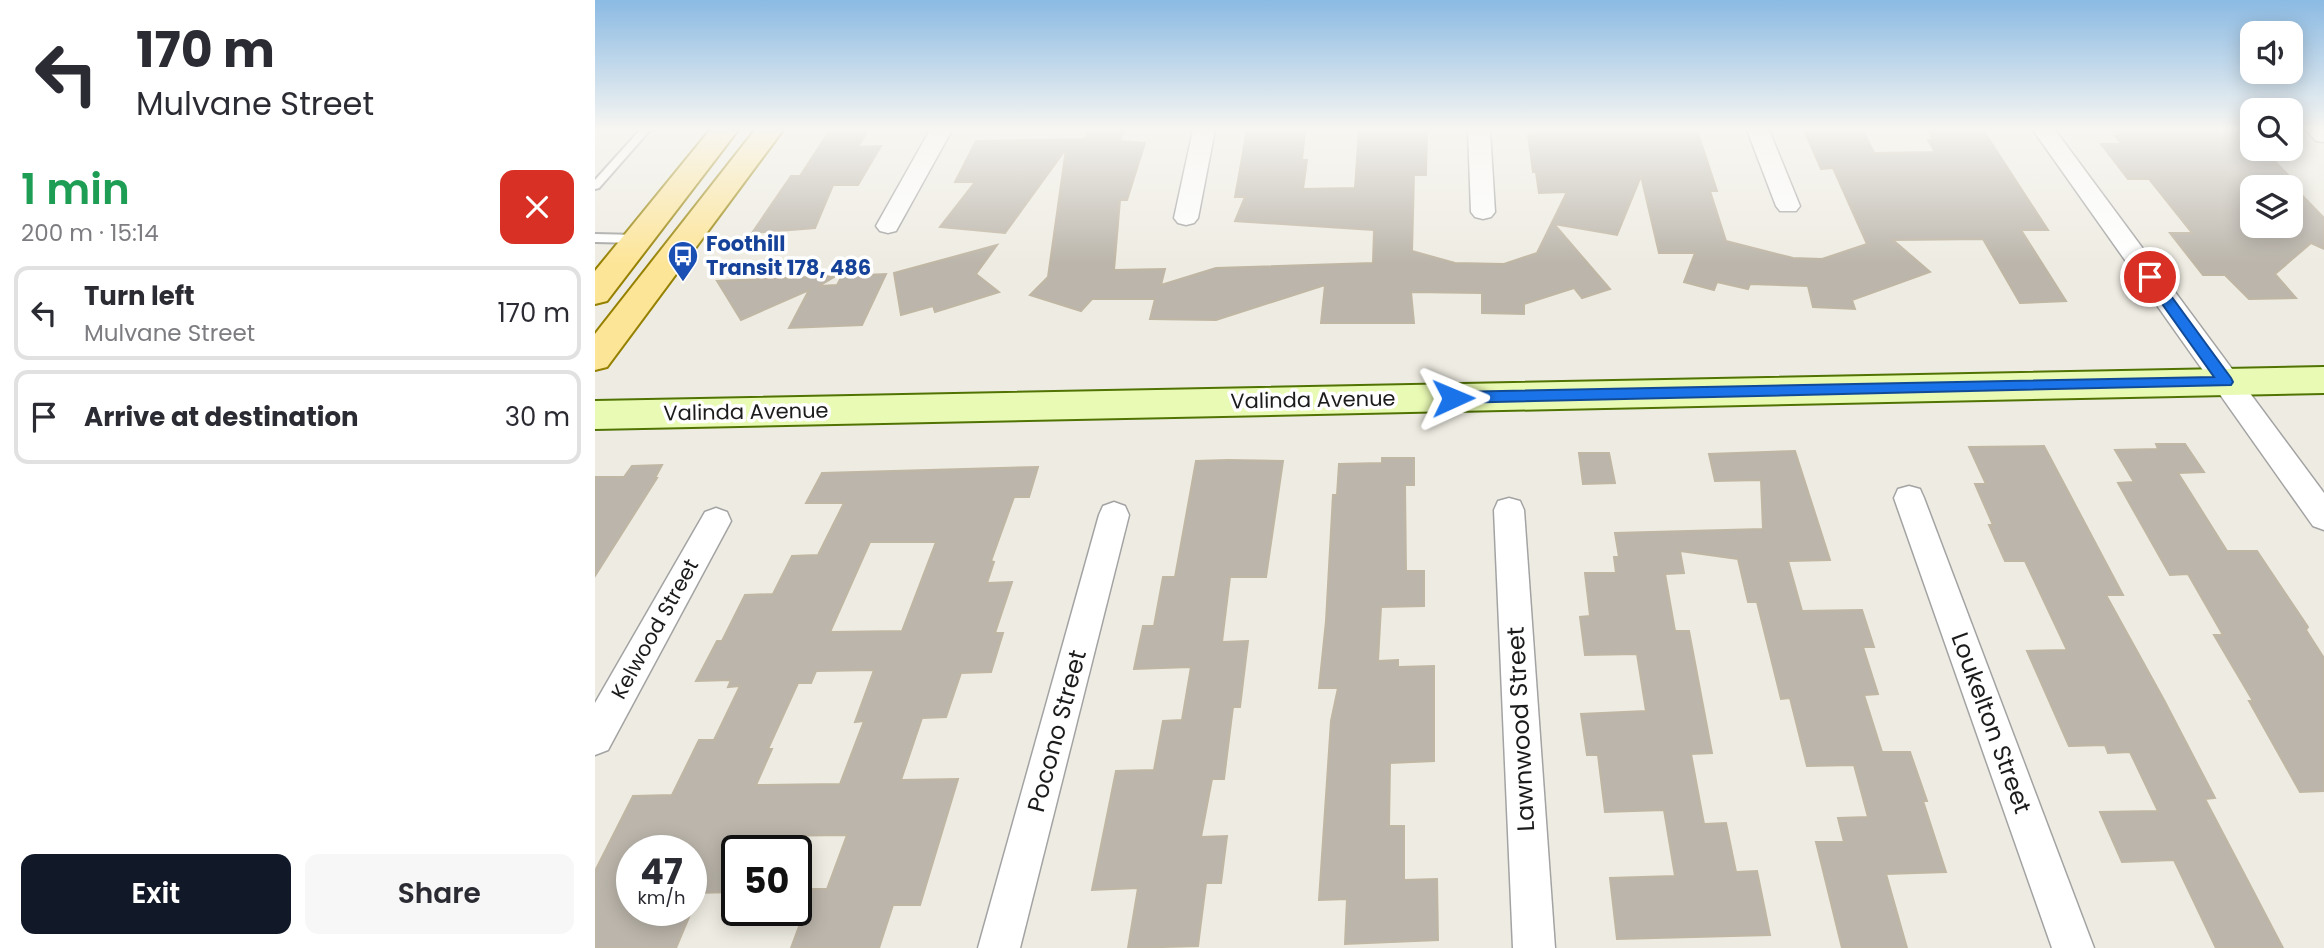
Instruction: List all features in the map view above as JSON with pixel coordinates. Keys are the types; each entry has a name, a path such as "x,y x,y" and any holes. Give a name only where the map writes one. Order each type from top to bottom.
{"main road":[{"path":"595,293 689,174"},
{"path":"595,358 735,174"},
{"name":"Valinda Avenue","path":"595,415 2324,380"}],"street":[{"path":"888,226 917,174"},
{"path":"1186,218 1195,174"},
{"path":"1481,174 1483,212"},
{"path":"1776,174 1789,206"},
{"path":"2076,174 2324,517"},
{"name":"Loukelton Street","path":"1909,498 2073,948"},
{"name":"Lawnwood Street","path":"1509,510 1534,948"},
{"name":"Pocono Street","path":"999,948 1114,515"},
{"name":"Kelwood Street","path":"595,738 716,521"}],"lane":[{"path":"595,238 638,239"}],"building":[{"path":"864,174 858,185 833,185 815,228 752,233 791,176"},
{"path":"959,174 1048,174 1005,233 940,227 975,182 955,182"},
{"path":"1062,174 1135,174 1127,200 1120,200 1114,270 1165,269 1161,285 1216,268 1373,263 1374,230 1235,221 1245,197 1235,197 1239,174 1305,174 1303,189 1355,188 1356,174 1426,174 1414,175 1412,251 1455,263 1504,264 1537,253 1567,192 1539,193 1536,174 1712,174 1717,191 1710,191 1726,241 1793,258 1822,259 1867,244 1836,174 2012,174 2048,230 2021,230 2066,301 2020,303 1983,239 1893,240 1930,272 1852,300 1855,309 1813,307 1808,286 1750,284 1748,289 1717,282 1714,290 1684,282 1695,253 1659,253 1641,176 1617,235 1554,224 1610,289 1582,298 1574,288 1524,304 1524,314 1482,313 1482,293 1411,292 1414,323 1321,323 1325,285 1216,320 1150,319 1155,299 1092,299 1081,311 1030,295 1048,277"},
{"path":"2124,174 2288,174 2240,175 2240,238 2303,238 2303,196 2324,218 2324,249 2311,243 2275,274 2296,298 2249,299 2225,275 2203,275 2170,233 2192,233 2149,179 2128,179"},
{"path":"997,245 976,274 999,292 935,312 933,306 901,315 894,273"},
{"path":"886,274 862,325 789,328 809,290 741,320 717,281 836,276 819,286 837,285 842,276"},
{"path":"2156,444 2185,444 2204,472 2178,473 2227,551 2257,551 2308,627 2306,630 2324,658 2324,791 2300,792 2249,701 2253,701 2214,635 2223,635 2188,574 2170,575 2118,483 2134,482 2115,450 2158,449"},
{"path":"2044,446 2123,595 2106,595 2215,798 2205,799 2283,948 2216,948 2174,860 2122,862 2100,812 2158,811 2130,752 2108,753 2105,745 2069,746 2027,651 2067,650 2025,561 2005,561 1975,484 1986,484 1969,447"},
{"path":"1795,451 1830,560 1788,561 1802,611 1862,610 1874,647 1863,647 1878,694 1864,695 1882,752 1910,752 1927,801 1923,801 1946,872 1886,874 1907,948 1842,948 1816,842 1844,842 1838,818 1868,817 1854,765 1807,766 1790,698 1781,699 1757,602 1748,602 1738,559 1680,551 1684,573 1665,574 1675,631 1689,631 1712,753 1691,754 1704,824 1726,823 1736,872 1757,871 1770,935 1617,939 1610,878 1675,876 1664,810 1605,812 1598,755 1587,755 1581,714 1646,711 1637,654 1585,655 1580,617 1590,616 1585,573 1616,573 1614,557 1619,557 1615,533 1763,529 1761,480 1715,481 1709,454"},
{"path":"1579,453 1609,453 1615,483 1583,484"},
{"path":"1382,458 1414,458 1414,485 1405,485 1406,571 1424,571 1424,606 1381,607 1378,661 1398,660 1398,667 1434,666 1434,761 1390,763 1389,826 1404,826 1404,880 1437,879 1438,940 1345,944 1347,899 1319,900 1331,721 1338,688 1319,688 1326,621 1333,495 1337,495 1339,464 1382,463"},
{"path":"1196,461 1283,461 1266,577 1230,577 1222,642 1248,641 1240,707 1233,707 1224,779 1212,779 1201,837 1227,836 1221,883 1206,883 1198,946 1128,948 1138,888 1092,890 1116,771 1154,770 1163,721 1182,720 1191,667 1134,669 1143,626 1154,626 1163,577 1175,577"},
{"path":"662,465 657,478 595,576 595,477 624,477 632,466"},
{"path":"1038,467 1029,497 1014,497 991,561 994,562 987,583 1012,582 995,633 1003,633 991,672 961,673 946,717 922,718 901,780 958,779 920,905 893,905 879,948 791,948 799,926 812,926 813,889 827,889 847,835 721,835 721,892 707,893 707,835 616,835 616,926 685,926 676,948 595,948 595,871 633,796 672,795 699,740 714,740 740,686 728,687 731,680 696,681 717,641 722,641 745,595 773,594 792,556 818,555 844,503 806,503 822,473","holes":["870,542 936,542 902,631 830,632","874,670 855,722 864,721 840,784 756,785 772,749 768,749 798,683 811,683 816,671"]}],"place":[{"name":"Foothill Transit 178, 486","path":"683,283"}],"route":[{"path":"1453,398 2226,382 2150,277"}]}
